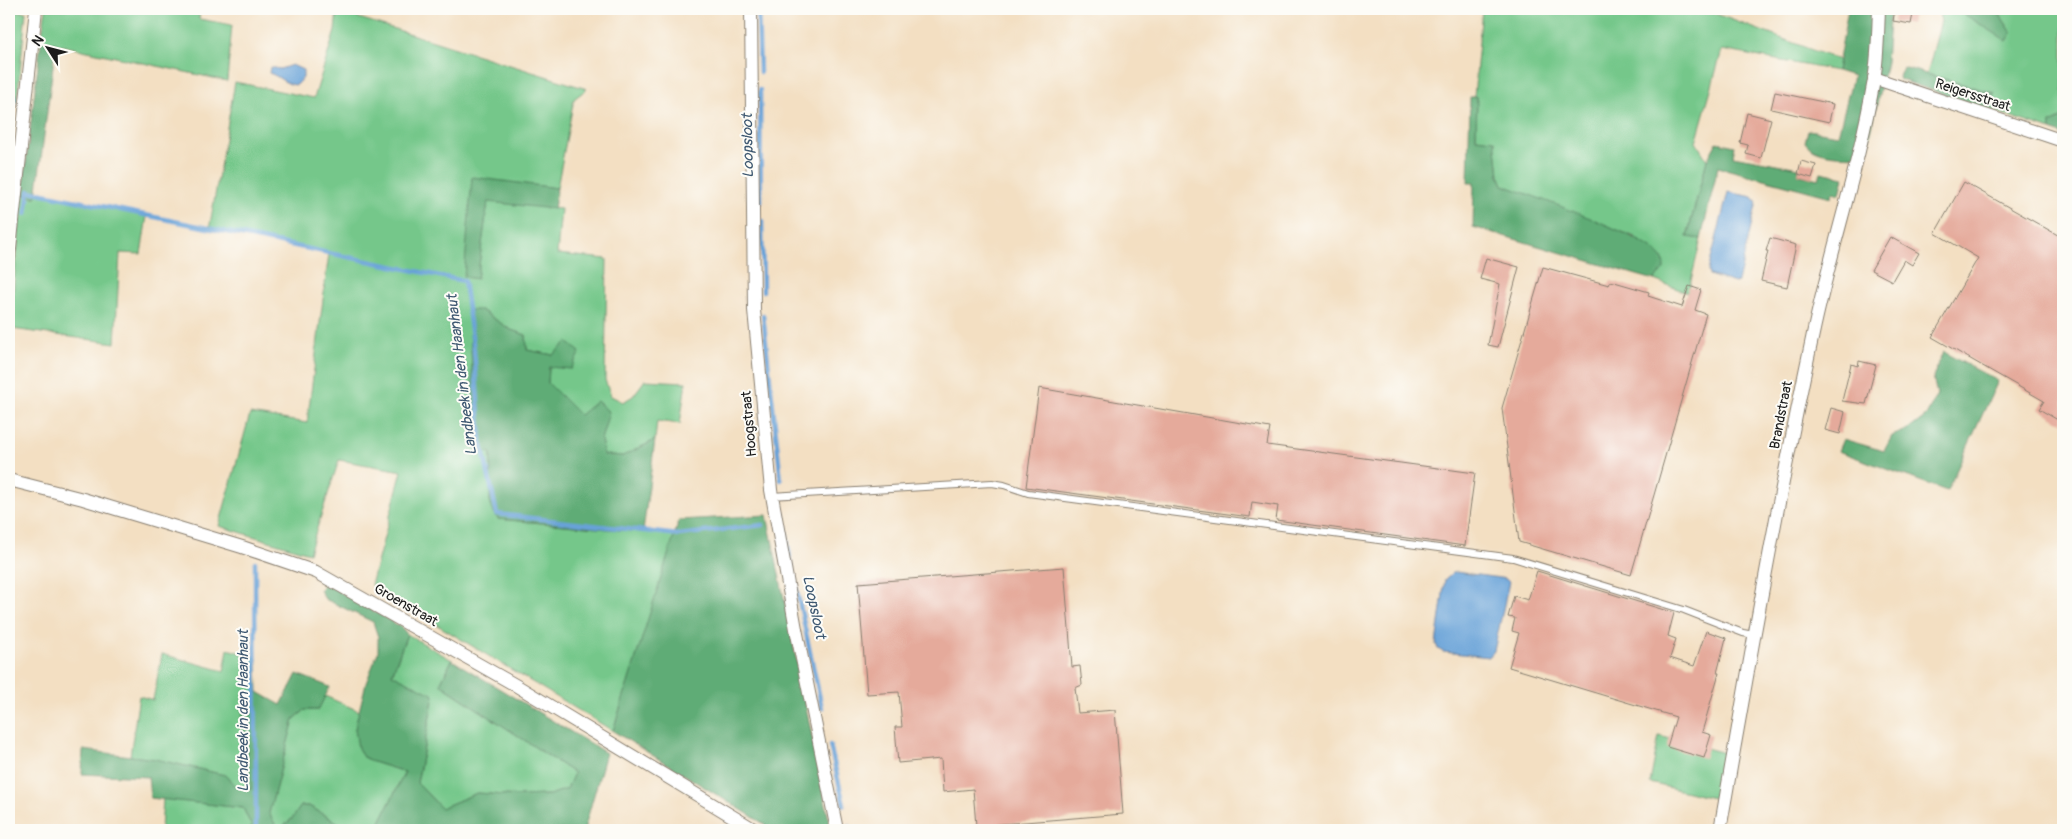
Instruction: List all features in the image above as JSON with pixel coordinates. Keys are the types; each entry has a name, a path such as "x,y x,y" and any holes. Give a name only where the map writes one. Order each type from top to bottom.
{"street":[{"path":"9,258 36,9"},
{"name":"Hoogstraat","path":"751,9 754,310 772,496 798,639 837,830"},
{"name":"Brandstraat","path":"1720,830 1754,635 1813,331 1863,133 1874,78 1879,9"},
{"name":"Reigersstraat","path":"1874,78 2063,141"},
{"name":"Groenstraat","path":"9,480 92,502 242,547 316,572 517,686 755,830"}],"lane":[{"path":"772,496 992,483 1028,493 1513,558 1684,610 1743,633 1754,635"}],"green space":[{"path":"46,9 200,9 199,19 232,25 227,81 41,41"},
{"path":"1482,9 1703,9 1839,60 1837,71 1722,50 1696,142 1707,160 1687,236 1701,239 1688,293 1654,280 1664,269 1635,237 1503,185 1499,175 1495,141 1476,138 1477,97 1474,97"},
{"path":"1848,9 1890,9 1886,62 1866,156 1825,153 1817,151 1805,142 1808,130 1838,135 1853,76 1837,71"},
{"path":"1938,9 1956,9 2012,33 1996,9 2063,9 2063,117 2051,123 2051,130 1991,110 1994,93 1927,74 1941,21"},
{"path":"1956,9 1996,9 2012,33 2007,41"},
{"path":"9,10 26,12 17,101 9,100"},
{"path":"337,11 587,89 574,99 557,188 472,178 477,279 488,201 561,209 557,254 607,259 605,380 611,396 623,402 633,396 645,380 686,382 680,424 657,421 655,440 623,456 604,455 601,440 548,383 549,367 553,355 527,350 526,335 511,330 481,310 476,450 491,452 490,505 498,519 675,535 613,731 371,585 402,471 339,460 309,553 219,526 250,414 307,423 329,253 209,230 235,82 314,98 335,31"},
{"path":"41,41 56,43 36,197 22,194"},
{"path":"1903,67 1994,94 1991,110 1898,79"},
{"path":"1470,97 1477,97 1476,138 1495,140 1499,175 1503,185 1588,217 1652,249 1662,258 1664,265 1664,269 1654,280 1473,227 1474,183 1468,183"},
{"path":"2063,117 2063,135 2051,130 2051,123"},
{"path":"1717,142 1735,146 1733,156 1799,168 1799,175 1819,179 1821,172 1844,177 1840,194 1833,192 1831,197 1718,167 1701,239 1687,237 1707,160"},
{"path":"472,177 557,188 554,209 488,202 477,279 464,277"},
{"path":"36,191 147,216 141,254 120,253 115,343 12,329 11,317 22,194 35,197"},
{"path":"469,310 481,310 511,330 526,335 527,350 553,355 567,342 580,352 571,369 549,367 548,383 580,415 597,401 609,412 601,440 604,455 623,456 655,440 643,532 498,519 490,505 491,453 476,450"},
{"path":"1943,352 1998,381 1947,491 1838,451 1843,439 1884,451 1892,436 1909,429 1926,416 1937,395 1933,377"},
{"path":"767,515 831,830 774,830 613,731 679,520"},
{"path":"324,583 401,627 407,634 392,674 434,695 417,783 441,808 477,793 518,796 549,795 567,789 574,773 440,684 452,660 606,753 584,830 376,830 405,772 373,762 362,756 358,748 355,729 366,683 378,652 378,637 373,622 325,599 320,590"},
{"path":"407,634 452,660 440,684 574,773 568,789 549,795 518,796 477,793 441,808 417,783 434,696 392,675"},
{"path":"228,649 257,658 258,692 243,699 243,717 252,789 235,786 224,775 155,759 130,756 139,696 153,700 162,654 224,671"},
{"path":"297,674 330,687 318,710 305,710 294,719 269,813 278,830 251,830 251,825 243,808 150,798 148,777 82,774 83,750 155,759 225,775 235,786 251,789 243,717 243,699 258,692 281,705"},
{"path":"325,696 359,711 355,729 373,762 405,772 376,830 351,830 309,806 301,806 292,819 278,830 269,813 294,719 305,710 318,710"},
{"path":"1659,736 1729,754 1721,800 1650,783"},
{"path":"163,799 243,808 251,825 251,830 161,830"},
{"path":"301,806 309,806 351,830 278,830 292,819"}],"water":[{"path":"292,65 303,70 303,78 297,85 289,84 269,73 270,67 280,69"},
{"path":"1728,192 1753,197 1757,202 1738,282 1735,283 1709,275 1708,271"},
{"path":"1456,572 1506,579 1509,582 1494,651 1489,657 1443,652 1438,649 1436,644 1445,579"}],"building":[{"path":"1895,9 1914,9 1911,24 1893,21"},
{"path":"1775,92 1833,104 1829,122 1771,109"},
{"path":"1747,113 1771,119 1761,158 1746,154 1748,145 1740,143"},
{"path":"1801,161 1816,165 1812,178 1798,174"},
{"path":"1964,182 2063,238 2063,423 2039,409 2044,401 1932,337 1978,258 1935,233"},
{"path":"1890,237 1919,253 1912,265 1904,260 1892,281 1871,270"},
{"path":"1770,238 1796,245 1787,287 1761,281"},
{"path":"1486,258 1519,267 1498,347 1488,345 1500,284 1480,279"},
{"path":"1543,267 1609,285 1611,281 1649,292 1648,296 1682,307 1689,286 1701,290 1695,310 1706,314 1631,575 1519,542 1502,408"},
{"path":"1859,361 1876,365 1866,404 1842,401 1851,364 1858,366"},
{"path":"1039,388 1270,428 1267,445 1475,473 1465,546 1276,520 1278,506 1252,502 1250,517 1026,487"},
{"path":"1831,408 1845,412 1840,434 1825,430"},
{"path":"1064,567 1072,667 1080,666 1082,685 1075,688 1078,713 1115,710 1123,814 976,826 973,789 943,792 941,759 898,763 895,727 902,727 899,692 867,694 858,583"},
{"path":"1537,571 1674,613 1668,636 1676,639 1670,658 1694,666 1706,631 1726,638 1717,673 1719,673 1702,732 1711,735 1704,758 1667,747 1676,717 1509,667 1519,633 1512,631 1515,618 1508,617 1514,596 1528,600"}],"waterway":[{"name":"Loopsloot","path":"758,9 760,72"},
{"name":"Loopsloot","path":"760,90 761,202"},
{"name":"Landbeek in den Haanhaut","path":"9,97 14,98 9,140"},
{"name":"Landbeek in den Haanhaut","path":"26,214 29,191 464,281 474,350 481,441 497,514 679,535 763,525"},
{"name":"Loopsloot","path":"762,221 763,291"},
{"name":"Loopsloot","path":"763,315 781,480"},
{"name":"Loopsloot","path":"782,512 822,708"},
{"name":"Landbeek in den Haanhaut","path":"255,562 256,830"},
{"name":"Loopsloot","path":"830,745 844,805"},
{"name":"Loopsloot","path":"849,826 850,830"}]}
